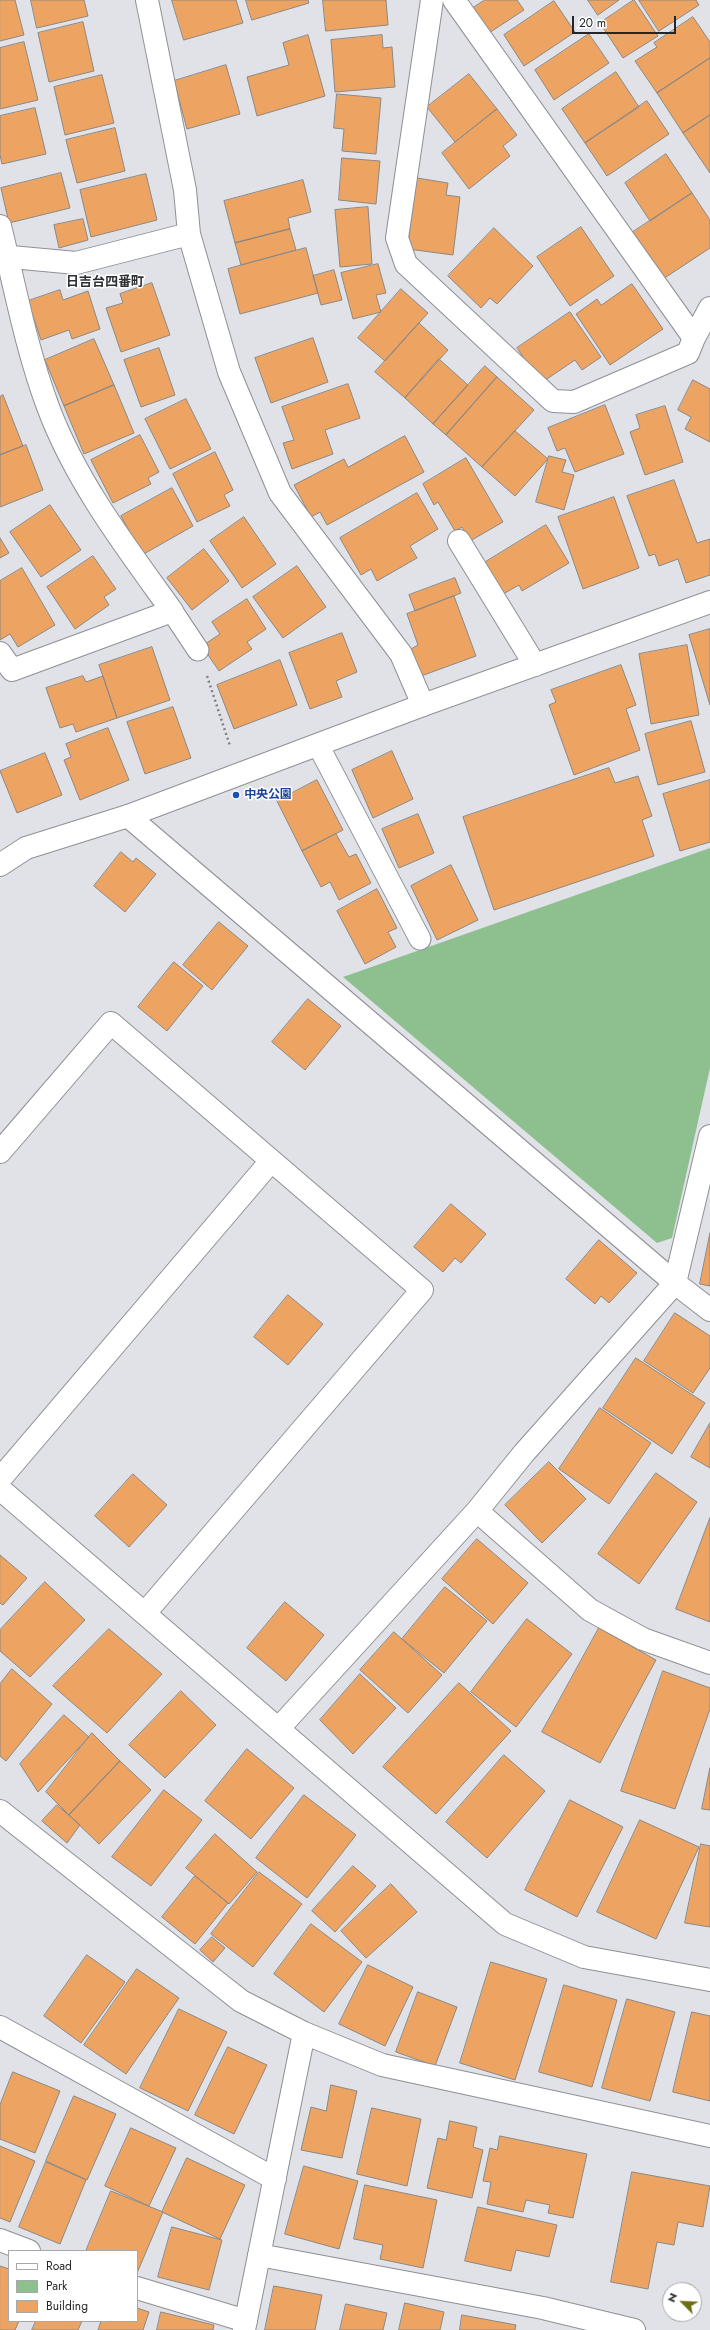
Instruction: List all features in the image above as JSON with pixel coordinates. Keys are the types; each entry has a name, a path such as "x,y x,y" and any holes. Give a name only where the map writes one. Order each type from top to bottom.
{"street":[{"path":"148,0 186,190 189,234 229,372 280,493 401,654 423,705"},
{"path":"432,0 397,238 406,264 553,401 574,402 688,353 710,308"},
{"path":"454,0 694,338"},
{"path":"0,226 4,256 26,343 48,408 73,462 121,540 172,611 12,670 0,653"},
{"path":"4,256 76,263 189,234"},
{"path":"459,541 536,665"},
{"path":"0,865 26,848 128,816 423,705 710,602"},
{"path":"128,816 674,1283 710,1310"},
{"path":"0,1152 111,1023 422,1290 145,1613"},
{"path":"279,1728 477,1511 529,1447 674,1283 710,1136"},
{"path":"0,1479 271,1161"},
{"path":"0,1489 505,1924 584,1957 710,1980"},
{"path":"477,1511 590,1610 643,1639 710,1663"},
{"path":"0,1811 241,2001 304,2033 382,2065 710,2136"},
{"path":"0,2027 275,2179"},
{"path":"138,2288 245,2326 304,2033"},
{"path":"0,2240 26,2250"},
{"path":"260,2255 543,2308 634,2330"}],"lane":[{"path":"172,611 198,650"},
{"path":"318,745 420,940"}],"path":[{"path":"198,650 239,775"}],"green space":[{"path":"710,848 710,1068 672,1238 657,1243 343,977"}],"building":[{"path":"0,0 15,0 24,35 0,41"},
{"path":"31,0 84,0 88,16 37,28"},
{"path":"172,0 236,0 243,23 184,40"},
{"path":"246,0 308,0 309,3 252,20"},
{"path":"323,0 386,0 388,25 326,31"},
{"path":"485,0 517,0 524,10 489,33 473,8"},
{"path":"588,0 619,0 598,15"},
{"path":"634,0 658,36 623,58 600,23"},
{"path":"639,0 696,0 699,5 659,31"},
{"path":"554,1 575,32 524,66 504,35"},
{"path":"693,17 710,42 710,58 657,93 635,61 657,47 654,43"},
{"path":"83,22 94,71 49,82 38,33"},
{"path":"589,34 609,63 554,100 535,70"},
{"path":"308,35 325,96 257,116 247,77 289,65 283,43"},
{"path":"382,35 383,48 392,47 395,87 335,92 331,40"},
{"path":"24,42 38,100 0,109 0,48"},
{"path":"710,58 710,115 683,133 657,93"},
{"path":"226,65 240,114 187,129 174,81"},
{"path":"616,72 639,107 585,143 562,109"},
{"path":"469,74 497,109 455,142 427,107"},
{"path":"102,75 114,123 65,135 54,87"},
{"path":"337,94 381,98 376,154 342,151 344,129 334,128"},
{"path":"647,101 669,134 607,176 585,143"},
{"path":"35,108 46,154 2,164 0,155 0,116"},
{"path":"497,109 517,135 503,146 510,156 469,189 442,153"},
{"path":"710,115 710,173 683,133"},
{"path":"115,128 125,171 77,183 66,140"},
{"path":"666,154 692,193 650,221 625,183"},
{"path":"342,158 380,161 376,204 339,200"},
{"path":"61,173 70,208 9,223 1,188"},
{"path":"146,174 157,220 91,237 80,190"},
{"path":"417,178 448,183 446,195 460,197 453,255 408,249"},
{"path":"303,180 311,212 288,218 290,229 235,243 224,201"},
{"path":"692,193 710,220 710,248 663,279 633,232"},
{"path":"368,207 372,264 340,267 335,210"},
{"path":"83,219 88,240 59,248 54,225"},
{"path":"581,227 614,276 570,306 537,257"},
{"path":"494,228 533,266 497,304 490,298 481,308 448,276"},
{"path":"290,229 296,250 241,265 235,243"},
{"path":"306,248 318,293 240,314 228,269"},
{"path":"378,264 386,293 376,295 381,312 353,319 341,273"},
{"path":"334,270 342,300 321,305 313,276"},
{"path":"152,283 170,335 121,352 106,308 123,303 120,294"},
{"path":"632,284 663,329 610,365 576,314 597,299 601,305"},
{"path":"401,289 428,313 385,361 358,338"},
{"path":"60,290 63,300 88,291 100,329 72,339 69,330 41,340 28,301"},
{"path":"570,312 601,357 582,370 575,360 541,383 517,348"},
{"path":"419,323 448,350 405,398 375,372"},
{"path":"313,338 328,382 271,403 255,358"},
{"path":"94,339 114,385 64,406 45,360"},
{"path":"159,348 175,395 141,407 124,360"},
{"path":"439,359 468,385 433,424 405,398"},
{"path":"485,366 497,377 446,435 433,424"},
{"path":"497,377 534,410 482,467 446,435"},
{"path":"693,380 710,389 710,442 685,429 691,417 678,410"},
{"path":"348,384 360,418 325,430 333,454 292,469 283,443 294,440 282,407"},
{"path":"114,385 134,433 84,454 64,406"},
{"path":"3,395 23,446 0,455 0,397"},
{"path":"186,399 211,449 170,469 145,419"},
{"path":"605,405 624,454 575,472 565,448 557,451 548,428"},
{"path":"665,406 683,462 645,475 630,432 640,428 636,415"},
{"path":"515,431 548,459 515,496 482,467"},
{"path":"140,435 159,472 148,478 151,484 113,503 91,460"},
{"path":"405,436 424,472 327,525 320,512 311,517 294,485 344,459 348,467"},
{"path":"26,445 43,490 0,507 0,455"},
{"path":"215,452 233,490 224,495 230,506 197,522 173,474"},
{"path":"549,456 566,460 562,472 574,475 564,510 536,502"},
{"path":"466,458 503,522 470,541 462,527 455,531 438,502 434,505 423,484"},
{"path":"674,480 697,543 710,539 710,575 686,583 678,559 659,566 655,554 649,556 627,496"},
{"path":"172,488 193,526 142,555 121,516"},
{"path":"417,493 438,529 410,546 417,558 377,581 371,569 361,575 340,538"},
{"path":"614,497 639,568 583,589 558,517"},
{"path":"50,505 81,550 41,577 10,532"},
{"path":"244,517 276,564 242,588 210,541"},
{"path":"546,525 569,563 522,591 519,585 498,597 479,566"},
{"path":"0,538 9,553 0,558"},
{"path":"204,549 229,581 192,610 167,578"},
{"path":"93,556 116,589 104,597 109,605 75,629 47,587"},
{"path":"297,566 326,607 283,638 253,597"},
{"path":"22,568 55,625 18,647 10,634 0,640 0,581"},
{"path":"455,578 461,593 415,611 409,595"},
{"path":"454,596 476,656 421,676 411,649 418,645 407,614"},
{"path":"247,599 266,629 247,642 252,649 219,671 202,646 220,634 212,622"},
{"path":"710,629 710,705 689,635"},
{"path":"342,633 357,672 336,681 342,697 310,709 289,653"},
{"path":"687,645 699,715 651,724 639,654"},
{"path":"152,647 170,700 117,718 99,665"},
{"path":"280,660 297,705 234,729 217,685"},
{"path":"621,665 636,705 626,709 640,750 574,775 549,705 556,702 551,690"},
{"path":"83,676 86,682 103,676 117,718 76,732 73,724 60,728 46,688"},
{"path":"173,707 191,758 145,774 127,722"},
{"path":"691,721 705,772 658,785 645,734"},
{"path":"108,728 129,780 80,800 64,760 71,757 66,744"},
{"path":"392,751 413,799 373,818 352,770"},
{"path":"45,753 62,795 17,813 0,771"},
{"path":"609,768 615,783 638,776 652,816 642,820 654,856 494,910 463,817"},
{"path":"317,780 343,830 302,851 277,801"},
{"path":"710,780 710,842 680,851 663,794"},
{"path":"418,814 434,853 399,868 382,829"},
{"path":"336,834 349,857 356,854 371,883 339,900 330,882 321,887 302,851"},
{"path":"121,852 133,862 136,858 156,874 125,912 94,886"},
{"path":"451,865 478,920 437,940 411,886"},
{"path":"377,889 397,928 388,932 396,947 365,964 337,911"},
{"path":"219,922 248,946 212,990 183,965"},
{"path":"174,962 203,986 167,1031 138,1007"},
{"path":"308,999 341,1026 305,1070 272,1042"},
{"path":"451,1204 486,1234 461,1263 455,1258 443,1272 414,1247"},
{"path":"710,1233 710,1286 700,1284"},
{"path":"599,1240 637,1273 609,1303 601,1296 595,1304 566,1279"},
{"path":"288,1295 323,1324 288,1365 254,1337"},
{"path":"675,1313 710,1336 710,1368 693,1393 644,1361"},
{"path":"636,1358 705,1403 672,1454 603,1408"},
{"path":"600,1408 651,1443 609,1504 559,1469"},
{"path":"710,1423 710,1468 691,1457"},
{"path":"549,1462 586,1499 542,1543 505,1505"},
{"path":"656,1473 697,1502 639,1584 598,1554"},
{"path":"133,1474 167,1505 129,1547 95,1516"},
{"path":"710,1518 710,1622 676,1609"},
{"path":"477,1539 528,1583 493,1624 442,1579"},
{"path":"0,1555 27,1578 3,1605 0,1603"},
{"path":"45,1582 85,1620 30,1677 0,1651 0,1630"},
{"path":"445,1587 487,1621 444,1673 402,1639"},
{"path":"285,1602 324,1635 286,1681 247,1648"},
{"path":"527,1619 572,1654 516,1727 471,1692"},
{"path":"599,1628 656,1660 600,1763 542,1732"},
{"path":"109,1629 162,1674 107,1733 53,1686"},
{"path":"394,1632 442,1675 408,1713 360,1670"},
{"path":"12,1669 52,1704 6,1761 0,1756 0,1684"},
{"path":"663,1671 710,1688 710,1709 675,1809 621,1791"},
{"path":"360,1674 396,1708 353,1754 320,1720"},
{"path":"459,1683 511,1731 436,1814 383,1767"},
{"path":"181,1691 216,1725 165,1778 129,1745"},
{"path":"64,1715 89,1737 38,1792 20,1764"},
{"path":"92,1733 120,1761 69,1815 46,1792"},
{"path":"247,1749 294,1788 251,1839 205,1801"},
{"path":"504,1755 545,1791 487,1858 446,1822"},
{"path":"120,1761 151,1790 99,1844 69,1815"},
{"path":"710,1768 710,1810 702,1809"},
{"path":"164,1790 202,1820 151,1886 112,1857"},
{"path":"304,1795 356,1835 307,1898 256,1858"},
{"path":"570,1800 623,1827 577,1917 525,1890"},
{"path":"57,1805 80,1825 67,1843 42,1821"},
{"path":"640,1820 699,1847 656,1939 597,1912"},
{"path":"215,1834 257,1872 229,1904 186,1868"},
{"path":"701,1844 710,1846 710,1927 685,1923"},
{"path":"353,1866 376,1886 335,1932 312,1911"},
{"path":"259,1872 302,1904 253,1967 211,1934"},
{"path":"195,1876 228,1903 195,1944 162,1917"},
{"path":"391,1884 417,1912 366,1958 341,1931"},
{"path":"311,1924 362,1962 324,2012 274,1974"},
{"path":"212,1937 225,1948 213,1962 200,1950"},
{"path":"87,1955 125,1982 81,2043 44,2016"},
{"path":"491,1962 547,1979 515,2080 460,2063"},
{"path":"368,1965 413,1987 385,2046 339,2024"},
{"path":"137,1969 179,1998 126,2074 84,2045"},
{"path":"564,1985 617,2000 592,2087 539,2072"},
{"path":"418,1992 457,2007 435,2066 396,2052"},
{"path":"627,1999 675,2012 650,2101 602,2088"},
{"path":"179,2009 227,2032 188,2111 140,2088"},
{"path":"692,2012 710,2016 710,2101 673,2092"},
{"path":"228,2047 267,2065 234,2134 195,2115"},
{"path":"13,2072 60,2091 35,2153 0,2139 0,2105"},
{"path":"331,2085 357,2091 342,2158 301,2150 311,2107 326,2111"},
{"path":"74,2096 116,2114 87,2180 46,2161"},
{"path":"372,2108 421,2119 407,2186 357,2174"},
{"path":"450,2121 477,2127 473,2147 483,2150 472,2198 427,2188 438,2138 446,2140"},
{"path":"131,2128 176,2148 149,2206 105,2186"},
{"path":"500,2136 587,2154 573,2218 548,2213 550,2205 526,2200 523,2212 487,2204 491,2182 483,2181 490,2148 497,2150"},
{"path":"0,2146 35,2161 10,2222 0,2218"},
{"path":"187,2158 245,2185 220,2239 162,2212"},
{"path":"46,2162 86,2180 60,2244 19,2227"},
{"path":"304,2166 358,2181 339,2249 285,2234"},
{"path":"632,2172 710,2186 703,2227 678,2222 674,2245 657,2242 648,2289 611,2282"},
{"path":"365,2185 437,2200 423,2268 380,2259 383,2245 354,2239"},
{"path":"111,2191 163,2212 138,2271 138,2250 86,2250"},
{"path":"478,2207 557,2225 549,2257 516,2250 511,2271 465,2261"},
{"path":"172,2227 222,2240 209,2290 158,2277"},
{"path":"0,2266 8,2269 8,2322 19,2322 15,2330 0,2330"},
{"path":"274,2286 322,2295 315,2330 265,2330"},
{"path":"405,2303 444,2312 440,2330 399,2330"},
{"path":"346,2304 387,2313 383,2330 340,2330"},
{"path":"138,2308 149,2312 143,2330 98,2330 101,2322 138,2322"},
{"path":"161,2312 214,2325 213,2330 157,2330"},
{"path":"462,2315 516,2325 515,2330 460,2330"},
{"path":"36,2322 82,2322 78,2330 32,2330"}],"place":[{"name":"中央公園","path":"236,795"}],"district":[{"name":"日吉台四番町","path":"105,283"}]}
